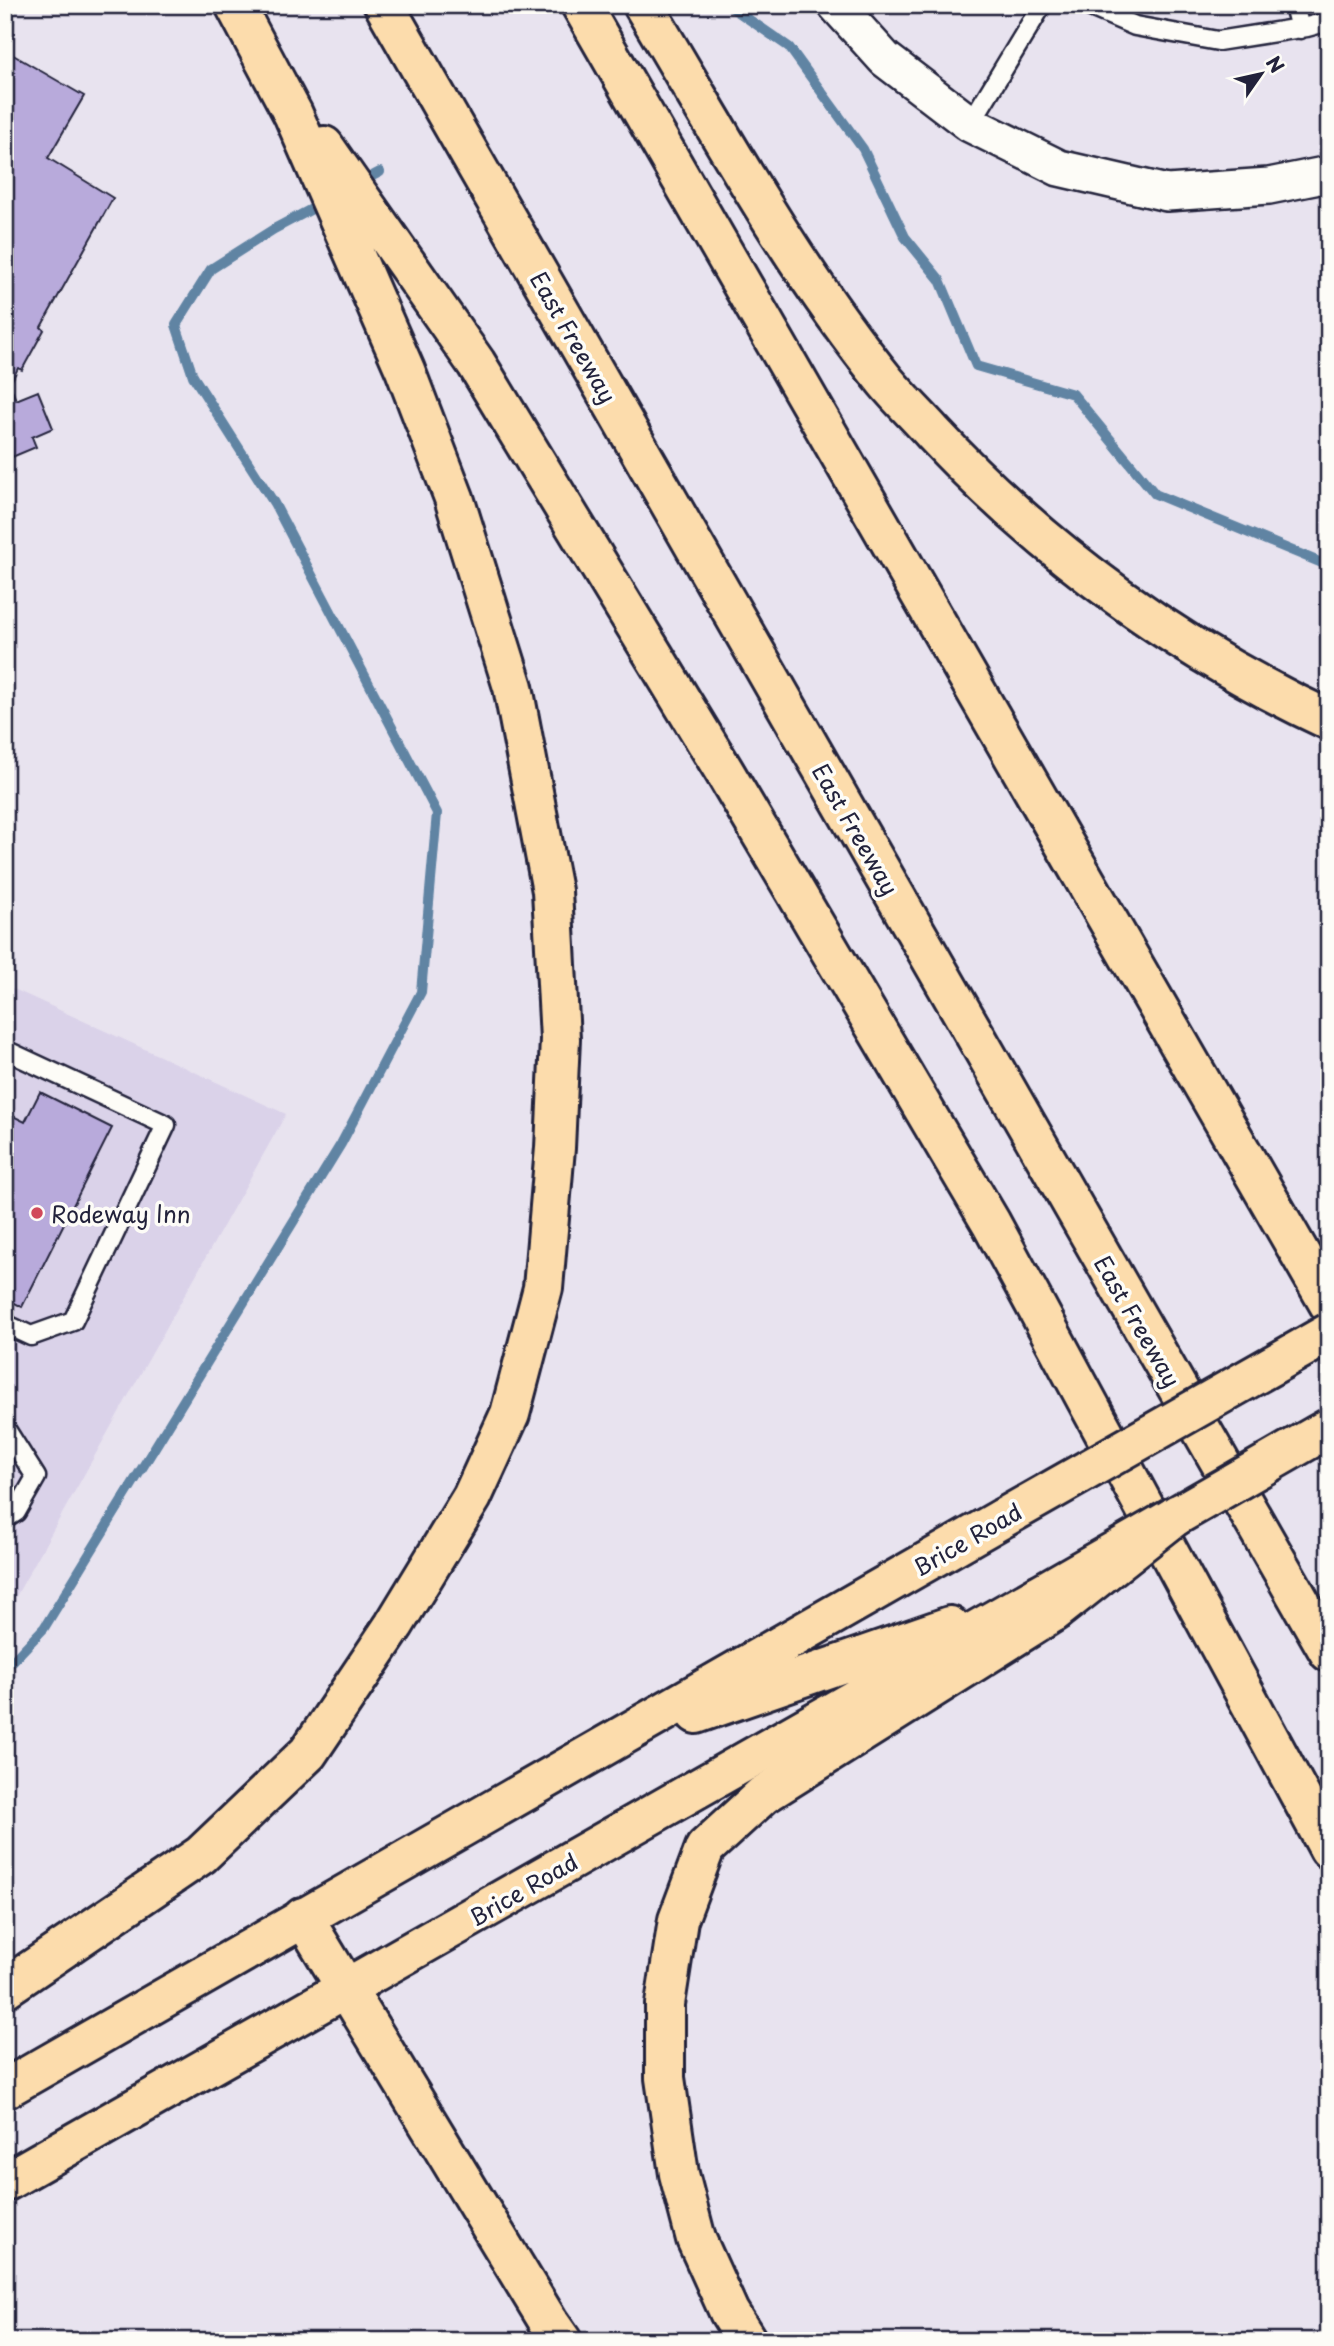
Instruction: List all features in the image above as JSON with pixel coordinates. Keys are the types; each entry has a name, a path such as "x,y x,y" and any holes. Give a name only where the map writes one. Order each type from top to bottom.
{"main road":[{"path":"235,5 354,214 483,374 724,771 991,1223 1329,1849"},
{"name":"East Freeway","path":"384,5 1329,1652"},
{"path":"581,5 1329,1304"},
{"path":"643,5 806,274 887,383 970,472 1040,535 1121,599 1205,654 1329,720"},
{"path":"5,1988 201,1855 308,1753 394,1625 472,1497 510,1414 543,1288 555,1148 560,1039 552,891 513,687 454,498 405,370 354,214"},
{"name":"Brice Road","path":"5,2089 1329,1333"},
{"path":"747,2341 729,2312 696,2239 679,2174 665,2078 665,2004 678,1920 705,1848 763,1795 1178,1514 1329,1429"},
{"name":"Brice Road","path":"604,1746 1047,1603"},
{"name":"Brice Road","path":"5,2182 346,1990 1047,1603"},
{"path":"303,1917 562,2341"}],"street":[{"path":"836,5 885,59 970,124 1059,168 1167,193 1269,186 1329,174"}],"lane":[{"path":"970,124 1042,5"},
{"path":"1086,5 1135,26 1218,41 1300,29 1329,21"},
{"path":"1294,5 1300,29"},
{"path":"5,1050 166,1125 73,1321 31,1336 5,1324"},
{"path":"5,1428 36,1477 16,1512 5,1519"}],"shaded area":[{"path":"5,985 286,1114 5,1616"}],"building":[{"path":"8,52 84,96 48,158 113,198 41,327 44,330 22,370 18,368 6,392 12,390 16,400 38,391 53,428 32,437 36,447 5,460 5,57"},
{"name":"Rodeway Inn","path":"40,1092 112,1128 22,1307 5,1298 5,1112 25,1122"}],"waterway":[{"path":"728,5 789,47 863,149 905,237 940,280 976,366 1073,394 1155,494 1329,566"},
{"path":"357,184 380,172"},
{"path":"5,1669 44,1628 341,1144 421,992 437,813 274,503 193,376 176,325 211,269 274,229 325,202"}],"place":[{"name":"Rodeway Inn","path":"37,1213"}]}
